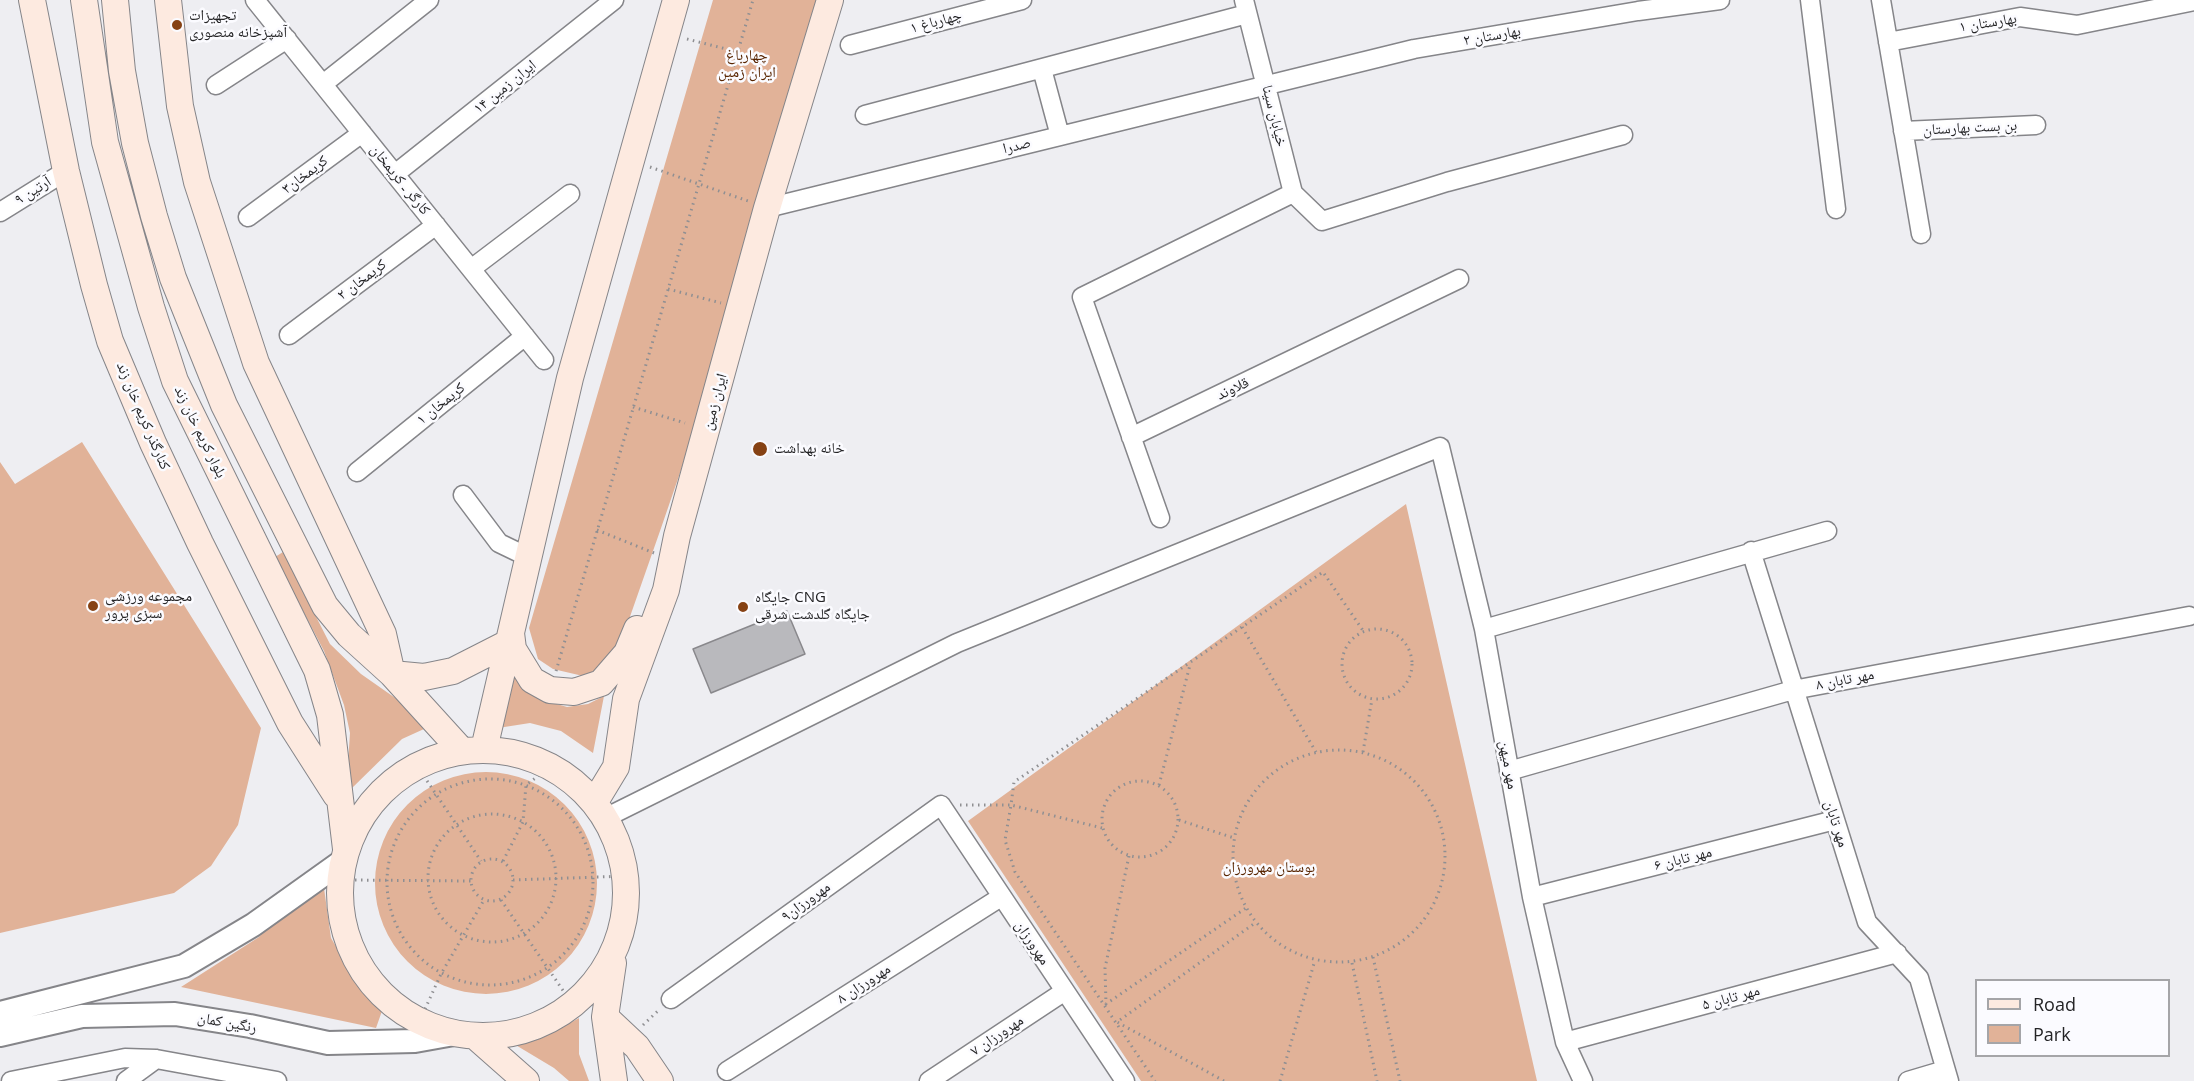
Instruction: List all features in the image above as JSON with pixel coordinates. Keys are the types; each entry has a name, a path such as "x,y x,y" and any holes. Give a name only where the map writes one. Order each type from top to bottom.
{"main road":[{"name":"کنارگذر کریم خان زند","path":"32,0 66,171 110,340 153,443 290,723 340,801"},
{"name":"بلوار کریم خان زند","path":"84,0 105,142 151,307 175,381 317,670 330,715 340,801 343,864 341,908 346,937 358,963 374,987 388,1000 419,1022 465,1035"},
{"path":"115,0 124,81 135,143 154,216 173,278 224,405 325,606 349,635 473,750"},
{"path":"168,0 180,106 197,182 256,363 383,634 392,674"},
{"path":"473,750 509,638 570,378 676,0"},
{"name":"ایران زمین","path":"602,809 616,767 626,699 666,590 672,547 707,430 767,208 830,0"},
{"path":"509,638 521,665 532,680 550,690 574,692 601,683 627,653 672,547"},
{"path":"392,674 424,676 453,671 509,638"},
{"path":"343,864 362,817 373,802 386,788 417,766 473,750 519,754 552,766 602,809 627,876 627,907 615,952 605,1017 614,1081"},
{"path":"465,1035 510,1034 543,1023 573,1005 597,981 615,952"},
{"path":"605,1017 637,1047 660,1081"},
{"path":"465,1035 518,1077"}],"street":[{"name":"کارگر ـ کریمخان","path":"255,0 544,360"},
{"path":"323,84 429,0"},
{"name":"ایران زمین ۱۴","path":"395,174 614,0"},
{"name":"چهارباغ ۱","path":"850,45 1022,0"},
{"name":"بهارستان ۲","path":"1266,84 1414,49 1637,5 1720,0"},
{"path":"1810,0 1836,209"},
{"path":"1881,0 1921,234"},
{"name":"بهارستان ۱","path":"1888,42 2020,17 2077,25 2194,1"},
{"path":"866,115 1042,69 1246,7"},
{"name":"خیابان سینا","path":"1246,7 1293,193"},
{"path":"216,85 287,39"},
{"path":"1042,69 1060,136"},
{"name":"صدرا","path":"767,208 1266,84"},
{"name":"بن بست بهارستان","path":"1903,131 2036,125"},
{"name":"کریمخان۳","path":"248,217 362,133"},
{"path":"1160,518 1082,297 1293,193 1322,221 1447,182 1623,135"},
{"name":"آرتین ۹","path":"0,212 66,171"},
{"path":"471,269 570,194"},
{"name":"کریمخان ۲","path":"289,335 436,225"},
{"name":"قلاوند","path":"1131,437 1459,279"},
{"name":"کریمخان ۱","path":"357,472 525,336"},
{"name":"مهر میهن","path":"602,809 957,644 1440,447 1484,629 1532,897 1565,1042 1583,1081"},
{"path":"463,495 499,543 528,557"},
{"path":"1484,629 1827,531"},
{"name":"مهر تابان","path":"1751,551 1867,922 1919,978 1947,1076"},
{"name":"مهر تابان ۸","path":"1509,771 1793,690 2188,616"},
{"name":"مهرورزان","path":"941,805 1125,1081"},
{"name":"مهرورزان۹","path":"670,999 941,805"},
{"name":"مهر تابان ۶","path":"1532,897 1835,820"},
{"path":"0,1013 184,966 253,925 343,864"},
{"name":"مهرورزان ۸","path":"728,1071 1001,897"},
{"name":"مهر تابان ۵","path":"1565,1042 1897,953"},
{"name":"مهرورزان ۷","path":"929,1081 1065,991"},
{"name":"رنگین کمان","path":"0,1035 82,1016 175,1014 250,1026 328,1043 415,1041 465,1035"},
{"path":"11,1081 124,1058 156,1059 278,1081"},
{"path":"126,1081 156,1059"},
{"path":"1908,1081 1947,1076"}],"path":[{"path":"550,690 753,0"},
{"path":"666,33 738,52"},
{"path":"631,161 767,208"},
{"path":"668,289 740,309"},
{"path":"633,407 707,430"},
{"path":"597,530 672,547"},
{"path":"1155,1081 1106,1004 1015,872 1005,840 1014,782 1191,664 1323,572 1364,632"},
{"path":"1242,627 1316,752"},
{"path":"1376,629 1397,636 1406,644 1412,666 1403,687 1383,699 1372,699 1352,688 1342,668 1347,646 1364,632 1376,629"},
{"path":"1159,785 1191,664"},
{"path":"1363,752 1372,699"},
{"path":"1339,750 1363,752 1392,763 1416,782 1422,790 1434,807 1444,835 1445,866 1438,896 1423,922 1400,944 1373,957 1352,962 1315,960 1293,952 1272,940 1246,908 1237,886 1234,870 1234,838 1241,814 1254,793 1271,775 1292,761 1316,752 1339,750"},
{"path":"417,766 482,861"},
{"path":"503,861 523,822 526,785 552,766"},
{"path":"479,779 503,779 526,785 553,799 574,821 588,847 594,877 591,904 582,930 567,952 546,969 521,981 494,986 467,984 441,974 418,958 401,936 390,910 386,882 389,856 399,832 415,811 435,795 456,784 479,779"},
{"path":"1141,781 1159,785 1173,800 1178,820 1176,831 1162,850 1152,855 1129,856 1112,845 1102,828 1101,815 1105,803 1112,792 1122,784 1141,781"},
{"path":"941,805 1011,805 1102,828"},
{"path":"498,814 523,822 535,830 548,846 555,865 550,905 538,922 523,934 501,942 479,941 463,936 442,919 431,900 428,882 431,856 442,837 456,825 478,816 498,814"},
{"path":"1178,820 1234,838"},
{"path":"1106,1004 1105,968 1129,856"},
{"path":"496,859 508,866 513,880 509,893 500,900 484,900 474,892 471,881 472,872 482,861 496,859"},
{"path":"343,864 386,882 471,881"},
{"path":"513,880 627,876"},
{"path":"419,1022 441,974 484,900"},
{"path":"500,900 573,1005"},
{"path":"1106,1004 1246,908"},
{"path":"1117,1022 1256,923"},
{"path":"1373,957 1400,1081"},
{"path":"1280,1081 1315,960"},
{"path":"1352,962 1377,1081"},
{"path":"628,1038 670,999"},
{"path":"1117,1022 1224,1081"}],"green space":[{"name":"چهارباغ ایران زمین","path":"713,0 819,0 681,470 660,531 619,648 603,667 583,676 553,669 538,659 529,628"},
{"name":"مجموعه ورزشی سبزی پرور","path":"82,442 261,728 238,825 211,866 174,893 0,933 0,462 15,484"},
{"name":"بوستان مهرورزان","path":"1406,504 1537,1081 1141,1081 968,821"},
{"path":"283,552 330,644 361,674 421,716 424,729 402,739 350,790 348,764 350,733 344,705 324,651 275,557"},
{"path":"511,675 540,699 567,707 588,704 604,696 593,753 561,731 530,723 498,728"},
{"path":"486,772 508,774 538,785 556,797 572,813 584,831 592,851 597,883 595,905 584,935 572,953 556,969 538,981 518,989 486,994 464,992 434,981 416,969 400,953 388,935 380,915 375,883 377,861 388,831 400,813 416,797 434,785 454,777"},
{"path":"309,872 322,874 331,938 350,970 382,1011 376,1028 181,987 259,937"},
{"path":"579,1018 579,1054 589,1081 569,1081 554,1068 514,1044 550,1034"}],"building":[{"path":"787,611 805,654 711,693 693,649"}],"place":[{"name":"تجهیزات آشپزخانه منصوری","path":"177,25"},
{"name":"خانه بهداشت","path":"760,449"},
{"name":"مجموعه ورزشی سبزی پرور","path":"93,606"},
{"name":"جایگاه CNG جایگاه گلدشت شرقی","path":"743,607"}]}
